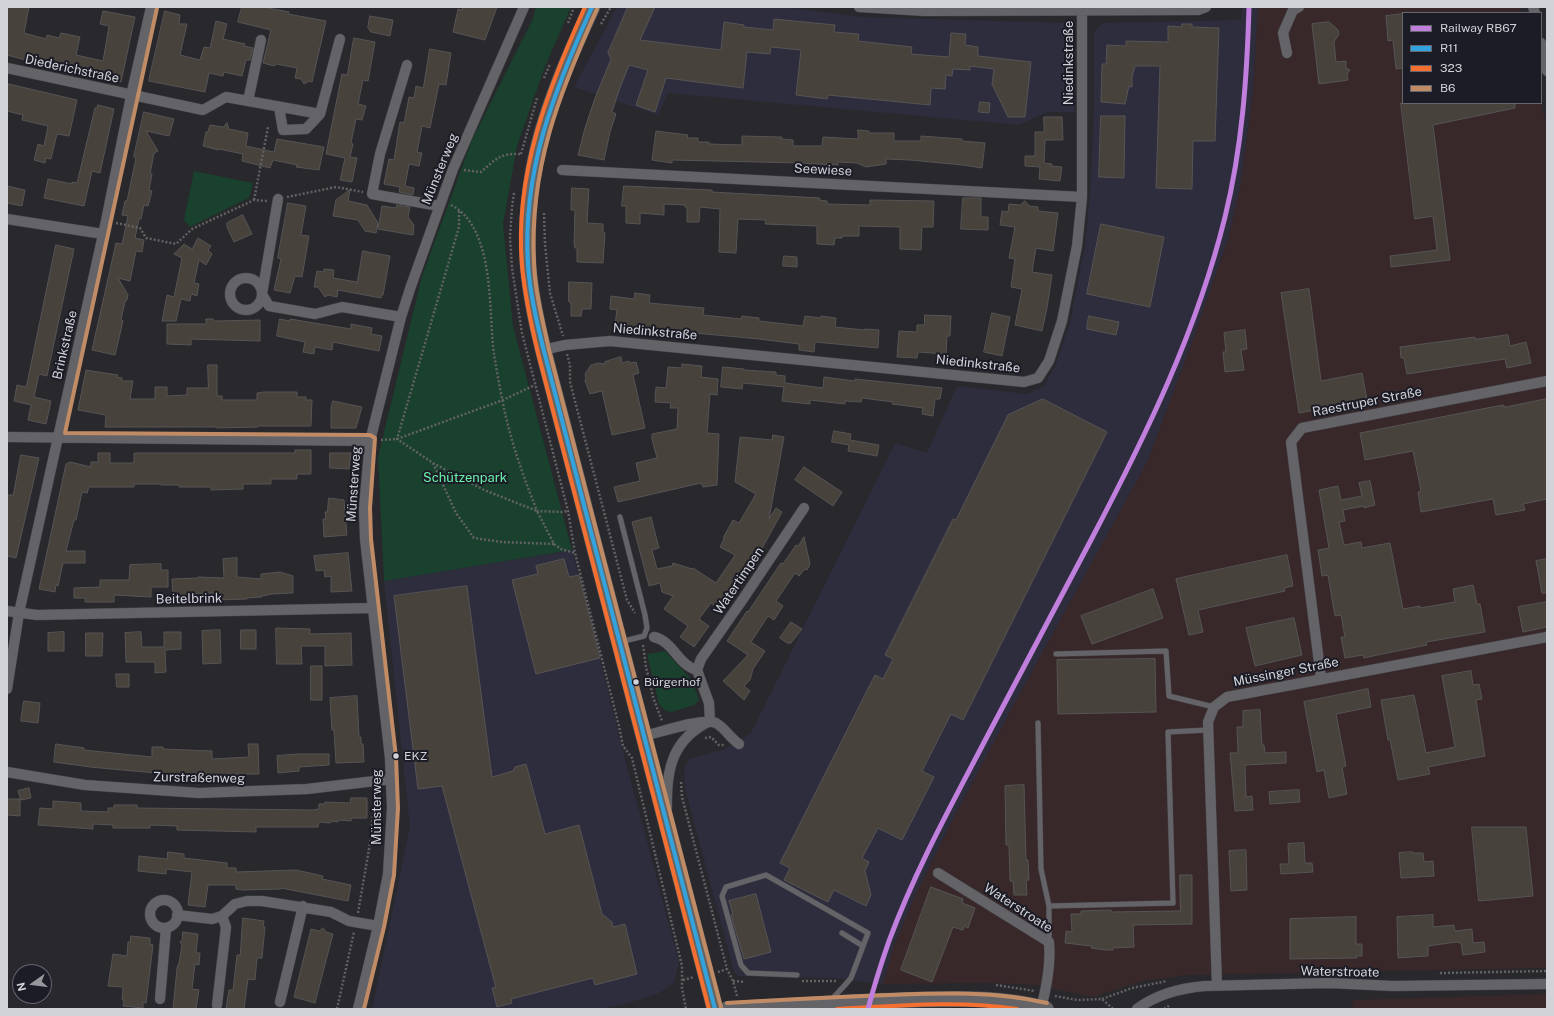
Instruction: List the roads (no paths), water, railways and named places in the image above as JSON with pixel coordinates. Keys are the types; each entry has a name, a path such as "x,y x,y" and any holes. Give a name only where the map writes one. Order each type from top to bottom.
{"main road":[{"path":"592,7 550,104 542,132 532,177 528,220 528,264 532,296 543,350 715,1009"}],"street":[{"name":"Brinkstraße","path":"7,689 19,613 106,221 131,96 152,7"},
{"name":"Münsterweg","path":"358,1009 378,926 389,867 392,815 392,779 365,539 364,508 370,440 401,317 439,206 453,169 524,7"},
{"path":"859,7 925,11 1198,10 1206,7"},
{"path":"1287,54 1283,33 1292,10 1299,7"},
{"name":"Niedinkstraße","path":"543,350 565,345 610,341 1024,382 1038,378 1049,361 1062,321 1077,246 1082,196 1082,11"},
{"path":"279,107 283,130 306,129 320,114 340,39"},
{"path":"248,101 261,40"},
{"path":"1543,45 1547,70"},
{"path":"407,65 380,154 372,194 439,206"},
{"name":"Diederichstraße","path":"7,68 131,96 203,110 226,97 320,114"},
{"name":"Seewiese","path":"562,170 1082,196"},
{"path":"278,199 262,294 269,306 315,314 342,307 401,317"},
{"path":"7,219 103,234"},
{"name":"Raestruper Straße","path":"1321,678 1291,442 1302,428 1547,381"},
{"path":"7,437 58,439 370,440"},
{"name":"Watertimpen","path":"697,670 700,659 743,599 804,508"},
{"name":"Beitelbrink","path":"7,611 45,615 372,608"},
{"path":"654,637 664,641 685,664 697,670 709,703 710,721"},
{"name":"Müssinger Straße","path":"1214,707 1227,697 1321,678 1547,637"},
{"path":"1214,707 1208,722 1208,730 1217,985"},
{"path":"671,839 668,817 667,778 672,760 687,736 694,730 710,721"},
{"path":"644,736 710,721 723,728 736,742"},
{"name":"Zurstraßenweg","path":"7,772 85,785 199,793 307,789 392,779"},
{"name":"Waterstroate","path":"938,873 1049,942 1050,957 1043,1008"},
{"path":"163,900 172,903 175,906 177,915 174,923 166,928 157,926 151,920 150,911 155,903 163,900"},
{"path":"177,915 212,920 222,916 235,904 247,901 262,901 303,906 331,912 349,921 378,926"},
{"path":"280,1002 303,906"},
{"path":"217,1005 226,927 222,916"},
{"path":"160,999 166,928"},
{"name":"Waterstroate","path":"1137,1009 1156,998 1196,986 1329,983 1399,986 1547,984"},
{"path":"734,1009 786,1007 828,1002 982,999 1005,1001 1043,1008"}],"lane":[{"path":"619,642 644,636 647,628 620,517"},
{"path":"1056,654 1166,651 1169,696 1214,707"},
{"path":"1038,723 1041,869 1049,906 1049,942"},
{"path":"1049,906 1173,903 1168,732 1208,730"},
{"path":"797,975 748,973 741,965 722,896 726,888 766,875 868,933 855,970 846,985 828,1002"},
{"path":"842,932 863,946"}],"rail line":[{"name":"RB67","path":"868,1009 889,941 923,861 1132,460 1185,342 1213,259 1225,217 1236,165 1243,113 1249,7"}],"place":[{"name":"Bürgerhof","path":"636,682"},
{"name":"EKZ","path":"396,756"}],"park label":[{"name":"Schützenpark","path":"465,478"}]}
